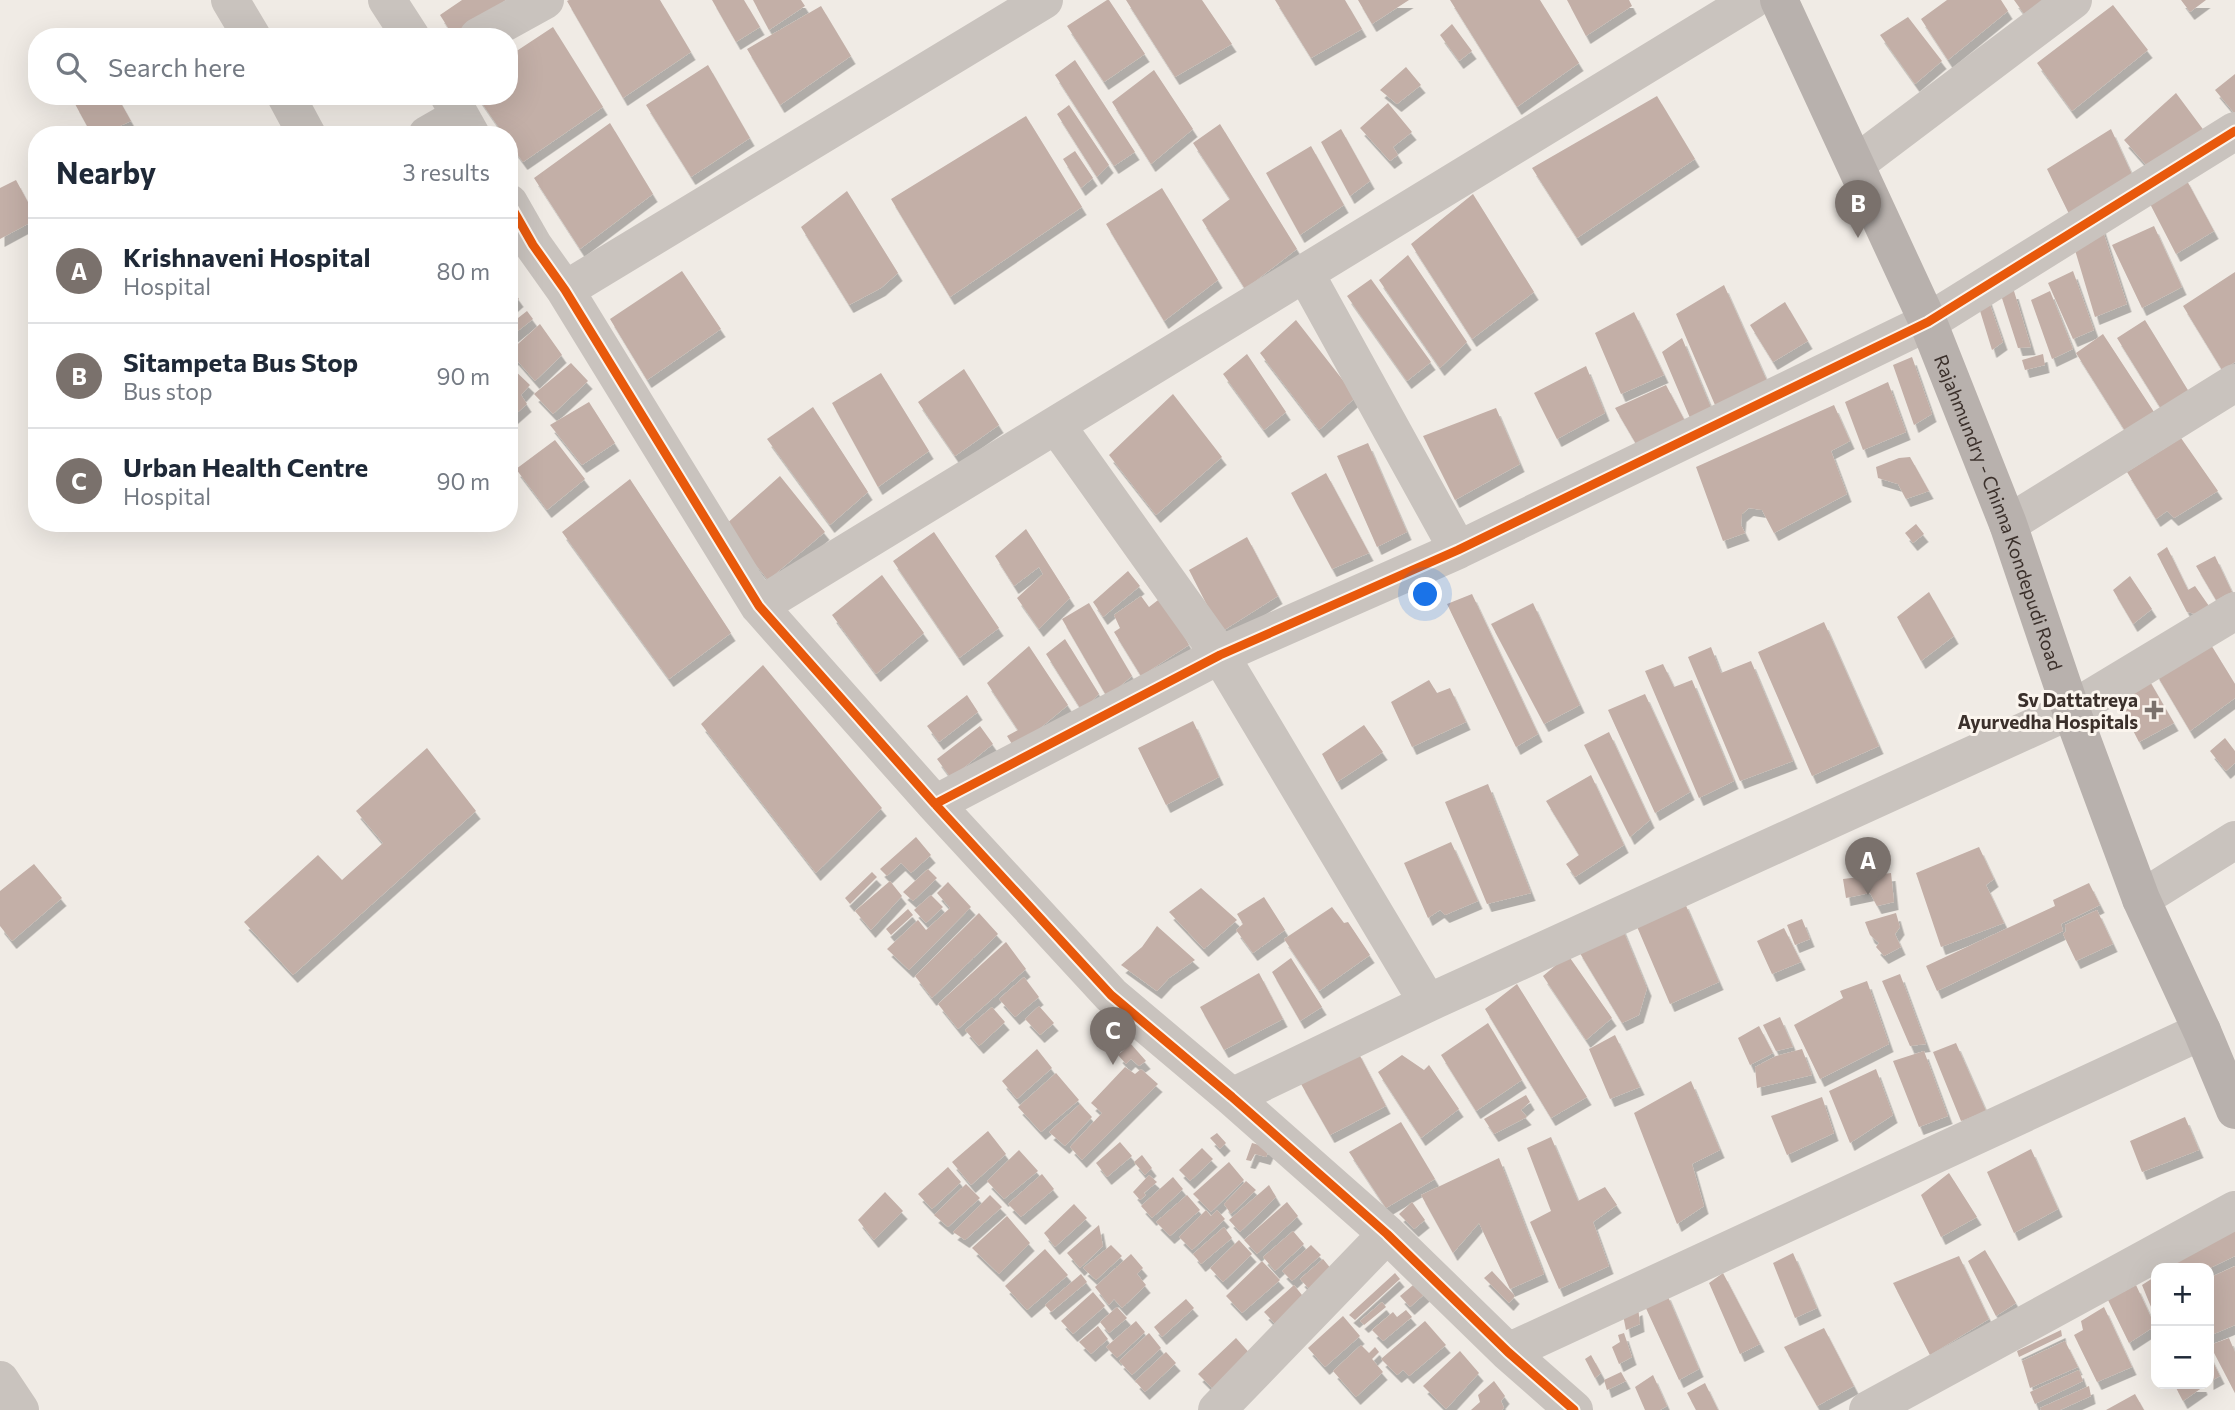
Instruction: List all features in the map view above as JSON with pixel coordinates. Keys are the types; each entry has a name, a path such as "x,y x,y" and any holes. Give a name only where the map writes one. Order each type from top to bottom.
{"main road":[{"name":"Rajahmundry - Chinna Kondepudi Road","path":"1779,0 1857,163 1928,322 2008,524 2071,710 2141,899 2235,1110"}],"street":[{"path":"230,0 247,28"},
{"path":"387,0 405,28"},
{"path":"494,28 545,0"},
{"path":"565,290 1044,0"},
{"path":"759,606 1752,0"},
{"path":"1857,163 2073,0"},
{"path":"291,105 302,126"},
{"path":"443,126 460,116"},
{"path":"934,804 1220,655 1458,550 1928,322 2235,131"},
{"path":"518,219 565,290 759,606 934,804 1111,995 1232,1097 1387,1234 1508,1352 1574,1410"},
{"path":"1304,273 1458,550"},
{"path":"2008,524 2235,383"},
{"path":"1056,425 1220,655 1428,1003"},
{"path":"1232,1097 1428,1003 2071,710 2235,611"},
{"path":"2141,899 2235,840"},
{"path":"1508,1352 2202,1031"},
{"path":"1868,1410 2235,1210"},
{"path":"1217,1410 1387,1234"},
{"path":"0,1380 20,1410"}],"building":[{"path":"462,0 506,0 467,28 448,28 440,15"},
{"path":"660,0 691,52 623,98 567,1"},
{"path":"712,0 744,0 760,27 736,42"},
{"path":"753,0 801,0 805,6 769,30"},
{"path":"1107,0 1145,54 1104,82 1067,26"},
{"path":"1126,0 1202,0 1232,44 1175,77"},
{"path":"1275,0 1345,0 1362,29 1311,58"},
{"path":"1358,0 1409,0 1372,24"},
{"path":"1450,0 1540,0 1579,63 1517,107"},
{"path":"1567,0 1629,0 1632,6 1586,36"},
{"path":"1947,0 2001,0 2008,11 1948,60 1921,19"},
{"path":"2014,0 2048,0 2027,18"},
{"path":"2181,0 2206,0 2190,12"},
{"path":"2113,5 2148,50 2072,111 2037,63"},
{"path":"821,6 851,56 780,105 747,49"},
{"path":"1908,17 1942,61 1915,84 1880,35"},
{"path":"1452,24 1472,51 1459,61 1440,35"},
{"path":"553,27 603,107 523,162 518,155 518,126 498,126 483,105 518,105 518,50"},
{"path":"1075,60 1135,152 1114,166 1055,75"},
{"path":"708,65 750,138 691,177 646,105"},
{"path":"1406,67 1421,85 1397,104 1380,90"},
{"path":"1154,70 1193,129 1151,164 1112,102"},
{"path":"2235,74 2235,114 2215,90"},
{"path":"2176,93 2208,136 2157,177 2124,140"},
{"path":"1657,96 1695,159 1577,238 1532,168"},
{"path":"1388,103 1412,132 1393,147 1398,155 1390,161 1360,128"},
{"path":"76,105 122,105 131,121 120,126 87,126"},
{"path":"1069,105 1109,165 1097,177 1057,114"},
{"path":"1026,116 1082,207 950,297 891,199"},
{"path":"610,123 653,194 580,249 534,178"},
{"path":"1220,124 1297,249 1245,289 1202,220 1230,199 1193,143"},
{"path":"1341,129 1370,181 1350,196 1321,142"},
{"path":"2111,129 2136,183 2073,222 2047,169"},
{"path":"1311,146 1344,205 1300,235 1266,173"},
{"path":"1075,151 1093,178 1081,188 1063,159"},
{"path":"2185,177 2214,231 2176,254 2146,196"},
{"path":"16,180 28,202 28,224 0,239 0,188"},
{"path":"1162,188 1218,280 1164,321 1106,224"},
{"path":"847,191 898,273 881,288 849,305 801,227"},
{"path":"1473,194 1534,292 1472,339 1411,244"},
{"path":"2101,225 2127,304 2095,317 2072,240"},
{"path":"2154,226 2182,287 2142,308 2112,245"},
{"path":"1408,255 1467,342 1440,368 1379,280"},
{"path":"682,271 721,329 647,380 610,319"},
{"path":"2073,271 2094,330 2073,339 2048,283"},
{"path":"2235,272 2235,362 2222,370 2183,306"},
{"path":"1371,279 1431,362 1407,381 1347,296"},
{"path":"1724,285 1772,392 1721,419 1676,314"},
{"path":"2014,291 2031,347 2018,348 2000,292"},
{"path":"2050,291 2073,349 2052,359 2031,300"},
{"path":"1987,296 2003,342 1992,350 1977,301"},
{"path":"1785,302 1808,341 1773,362 1750,325"},
{"path":"527,311 533,319 518,331 518,318"},
{"path":"1634,312 1664,375 1621,394 1595,333"},
{"path":"1296,320 1356,397 1319,430 1260,353"},
{"path":"2145,320 2189,392 2163,412 2117,338"},
{"path":"540,324 562,355 535,381 518,362 518,344"},
{"path":"2103,334 2154,412 2127,434 2076,353"},
{"path":"1682,338 1712,410 1690,418 1662,352"},
{"path":"1247,354 1286,412 1264,430 1223,374"},
{"path":"2043,354 2045,365 2025,370 2022,360"},
{"path":"1912,357 1932,414 1914,425 1893,365"},
{"path":"571,363 588,381 553,414 534,394"},
{"path":"1586,366 1605,413 1557,439 1534,393"},
{"path":"964,369 999,425 955,456 918,402"},
{"path":"881,373 929,451 878,487 832,403"},
{"path":"518,374 530,385 521,395 527,404 518,412"},
{"path":"1888,382 1906,432 1863,450 1845,402"},
{"path":"1666,385 1686,423 1639,449 1615,408"},
{"path":"1173,394 1222,457 1156,515 1109,455"},
{"path":"589,402 615,443 582,465 550,425"},
{"path":"1834,405 1850,441 1831,451 1847,494 1774,533 1762,510 1749,508 1742,514 1741,525 1745,533 1723,541 1696,467"},
{"path":"813,407 868,492 830,525 767,439"},
{"path":"1496,408 1520,464 1455,500 1423,436"},
{"path":"2181,438 2218,491 2174,518 2167,511 2156,519 2127,472"},
{"path":"555,440 585,479 547,510 518,472 518,468"},
{"path":"1368,443 1407,532 1377,547 1337,456"},
{"path":"1910,457 1929,491 1906,499 1898,484 1878,478 1876,467 1899,458"},
{"path":"1326,473 1369,553 1332,569 1291,493"},
{"path":"780,476 825,532 768,580 724,526"},
{"path":"630,479 731,633 669,679 562,532"},
{"path":"1916,524 1924,534 1913,543 1905,533"},
{"path":"1026,529 1070,598 1039,629 1017,598 1043,574 1039,567 1014,586 995,556"},
{"path":"934,532 999,628 959,658 893,561"},
{"path":"1247,537 1278,596 1221,632 1189,570"},
{"path":"2167,547 2188,590 2195,586 2209,606 2196,614 2187,612 2157,554"},
{"path":"2215,556 2232,592 2216,600 2196,566"},
{"path":"1128,571 1140,586 1103,617 1093,602"},
{"path":"882,575 924,633 876,674 832,615"},
{"path":"2130,576 2152,609 2133,624 2113,590"},
{"path":"1929,592 1954,636 1921,661 1897,617"},
{"path":"1472,594 1538,734 1516,747 1447,604"},
{"path":"1141,596 1149,607 1162,597 1189,645 1141,676 1114,632 1120,628 1114,615"},
{"path":"1089,603 1132,676 1107,697 1062,619"},
{"path":"1533,603 1580,705 1544,724 1491,624"},
{"path":"1824,622 1879,746 1812,776 1758,652"},
{"path":"1065,639 1099,694 1082,711 1046,654"},
{"path":"2208,640 2235,684 2235,698 2190,731 2155,672"},
{"path":"1029,646 1068,705 1015,749 1007,736 1018,730 987,683"},
{"path":"1711,647 1721,673 1751,661 1793,761 1740,781 1688,657"},
{"path":"1663,664 1674,687 1692,680 1734,781 1699,798 1645,671"},
{"path":"763,665 882,808 816,873 701,724"},
{"path":"2145,673 2174,723 2139,742 2113,691"},
{"path":"1429,680 1437,693 1450,688 1466,722 1412,747 1391,702"},
{"path":"1645,694 1690,792 1655,813 1608,710"},
{"path":"967,695 978,712 939,742 927,726"},
{"path":"1193,721 1219,777 1166,805 1138,748"},
{"path":"1364,725 1383,752 1337,782 1322,754"},
{"path":"980,726 993,744 951,778 937,759"},
{"path":"1609,732 1650,820 1630,837 1584,745"},
{"path":"2225,738 2235,751 2235,763 2226,771 2210,751"},
{"path":"427,748 476,811 293,975 244,922 318,855 342,880 383,843 356,811"},
{"path":"1591,775 1624,845 1575,877 1566,864 1579,855 1546,801"},
{"path":"1488,784 1531,893 1487,904 1445,802"},
{"path":"916,837 931,855 911,873 901,863 887,876 880,869"},
{"path":"1451,842 1478,901 1445,915 1440,910 1428,918 1404,863"},
{"path":"1979,847 1994,879 1986,885 2004,923 1941,947 1916,873"},
{"path":"34,864 62,898 12,941 0,926 0,891"},
{"path":"928,869 937,878 913,901 903,892"},
{"path":"872,872 877,877 850,904 845,898"},
{"path":"1891,873 1894,902 1877,906 1870,893 1846,898 1843,879"},
{"path":"890,881 902,896 871,930 855,911"},
{"path":"948,882 971,907 909,970 887,949 918,920 926,930 950,908 937,893"},
{"path":"2089,883 2100,905 2061,924 2063,931 1937,991 1926,966 2055,906 2053,900"},
{"path":"1201,888 1237,920 1204,949 1169,912"},
{"path":"931,895 943,907 926,923 914,910"},
{"path":"1264,897 1285,930 1253,953 1236,930 1243,924 1237,914"},
{"path":"1684,901 1719,982 1670,1004 1635,922"},
{"path":"1332,907 1344,923 1348,922 1370,955 1319,991 1284,939"},
{"path":"908,909 913,915 891,935 886,929"},
{"path":"2097,910 2113,944 2076,961 2063,934 2066,931 2065,925"},
{"path":"979,913 998,934 932,998 915,976"},
{"path":"1896,913 1900,927 1895,934 1901,947 1884,956 1876,947 1879,943 1870,935 1865,922"},
{"path":"1802,919 1810,939 1795,945 1787,925"},
{"path":"1621,925 1647,988 1639,1015 1622,1023 1578,950"},
{"path":"1157,926 1195,960 1169,978 1157,991 1121,965 1142,947"},
{"path":"1784,928 1801,962 1772,974 1757,941"},
{"path":"1006,942 1026,969 958,1029 938,1004"},
{"path":"1568,955 1612,1018 1586,1040 1543,976"},
{"path":"1291,958 1322,1007 1300,1021 1272,972"},
{"path":"1259,973 1283,1019 1224,1050 1200,1007"},
{"path":"1900,974 1926,1044 1910,1046 1882,981"},
{"path":"1024,977 1039,997 1015,1017 999,999"},
{"path":"1867,981 1889,1044 1820,1079 1794,1025 1843,998 1840,991"},
{"path":"1517,984 1587,1097 1551,1118 1485,1009"},
{"path":"1039,1006 1054,1023 1040,1035 1025,1019"},
{"path":"992,1007 1005,1022 979,1046 965,1030"},
{"path":"1780,1017 1793,1047 1776,1051 1763,1025"},
{"path":"1488,1023 1522,1080 1476,1111 1441,1055"},
{"path":"1759,1026 1773,1053 1750,1065 1738,1038"},
{"path":"1615,1035 1640,1087 1610,1099 1589,1049"},
{"path":"1956,1043 1986,1111 1961,1121 1933,1052"},
{"path":"1131,1044 1146,1061 1139,1066 1131,1059 1126,1064 1118,1055"},
{"path":"1037,1049 1052,1068 1017,1099 1002,1081"},
{"path":"1802,1049 1812,1075 1757,1088 1755,1067 1776,1056"},
{"path":"1357,1050 1386,1106 1330,1135 1301,1084"},
{"path":"1924,1051 1948,1116 1919,1127 1893,1061"},
{"path":"1402,1055 1424,1070 1429,1065 1459,1109 1421,1138 1378,1072"},
{"path":"1125,1067 1135,1074 1141,1069 1158,1084 1082,1160 1070,1147 1102,1113 1091,1103"},
{"path":"1876,1069 1893,1115 1850,1143 1829,1091"},
{"path":"1056,1073 1079,1100 1041,1132 1018,1107"},
{"path":"1691,1081 1720,1150 1692,1164 1704,1206 1677,1224 1634,1113"},
{"path":"1526,1095 1530,1102 1521,1110 1527,1117 1494,1134 1484,1119"},
{"path":"1822,1097 1834,1133 1787,1155 1771,1116"},
{"path":"1080,1104 1092,1117 1065,1146 1049,1132"},
{"path":"2185,1117 2199,1150 2142,1172 2130,1141"},
{"path":"1401,1122 1435,1179 1386,1208 1349,1152"},
{"path":"988,1131 1006,1154 971,1185 952,1162"},
{"path":"1217,1133 1226,1143 1220,1149 1210,1138"},
{"path":"1551,1137 1578,1201 1605,1187 1617,1205 1593,1222 1609,1266 1559,1289 1530,1222 1551,1211 1527,1148"},
{"path":"1120,1142 1132,1156 1107,1177 1096,1163"},
{"path":"1252,1143 1270,1148 1266,1157 1255,1154 1251,1161 1246,1160"},
{"path":"1202,1148 1213,1159 1190,1181 1179,1170"},
{"path":"2031,1149 2058,1209 2014,1233 1987,1172"},
{"path":"1019,1150 1038,1171 1004,1199 987,1181"},
{"path":"1142,1155 1152,1168 1145,1175 1134,1162"},
{"path":"1499,1158 1544,1274 1510,1289 1479,1223 1453,1253 1421,1195"},
{"path":"1229,1162 1244,1180 1211,1212 1193,1194"},
{"path":"948,1167 961,1182 932,1209 918,1194"},
{"path":"1949,1173 1977,1217 1941,1237 1921,1195"},
{"path":"1042,1174 1054,1189 1021,1217 1008,1204"},
{"path":"1149,1175 1157,1182 1140,1200 1133,1192"},
{"path":"1173,1177 1183,1189 1152,1218 1141,1206"},
{"path":"1246,1181 1256,1190 1231,1214 1224,1204"},
{"path":"966,1184 980,1198 948,1227 934,1215"},
{"path":"1269,1185 1276,1197 1240,1232 1229,1220"},
{"path":"885,1192 903,1211 874,1240 858,1220"},
{"path":"990,1195 1002,1207 965,1240 953,1232"},
{"path":"1187,1195 1200,1210 1170,1236 1156,1222"},
{"path":"1287,1202 1298,1216 1257,1254 1244,1240"},
{"path":"1412,1202 1425,1220 1414,1229 1399,1214"},
{"path":"1074,1204 1087,1218 1055,1247 1044,1233"},
{"path":"1206,1210 1211,1216 1217,1210 1225,1219 1192,1250 1179,1237"},
{"path":"1007,1216 1030,1243 999,1274 972,1248"},
{"path":"1099,1225 1103,1246 1080,1268 1067,1253"},
{"path":"1224,1227 1232,1238 1201,1264 1193,1254"},
{"path":"2235,1230 2235,1256 2214,1266 2214,1263 2168,1263"},
{"path":"1293,1231 1304,1244 1275,1271 1263,1257"},
{"path":"1239,1240 1252,1254 1223,1282 1210,1268"},
{"path":"1111,1245 1122,1256 1096,1280 1083,1268"},
{"path":"1311,1245 1321,1255 1292,1281 1282,1271"},
{"path":"1045,1249 1068,1275 1027,1310 1005,1286"},
{"path":"1985,1250 2016,1303 1996,1316 1968,1261"},
{"path":"1793,1253 1817,1308 1795,1318 1773,1263"},
{"path":"1131,1254 1143,1268 1137,1274 1146,1285 1122,1308 1114,1299 1109,1305 1095,1287"},
{"path":"1959,1256 1989,1319 1930,1355 1893,1283"},
{"path":"1323,1259 1332,1270 1311,1291 1300,1279"},
{"path":"1262,1261 1280,1280 1242,1313 1226,1296"},
{"path":"2235,1266 2235,1325 2214,1334 2214,1326 2214,1276"},
{"path":"1492,1271 1515,1296 1509,1303 1484,1278"},
{"path":"1395,1273 1400,1279 1355,1320 1349,1315"},
{"path":"1723,1273 1760,1344 1740,1354 1709,1283"},
{"path":"1081,1274 1087,1282 1051,1312 1045,1305"},
{"path":"2151,1279 2151,1307 2142,1285"},
{"path":"1419,1280 1428,1291 1410,1307 1400,1296"},
{"path":"1294,1285 1306,1300 1278,1327 1264,1312"},
{"path":"2136,1285 2151,1317 2151,1329 2129,1343 2108,1300"},
{"path":"1093,1292 1105,1306 1073,1334 1061,1321"},
{"path":"1666,1292 1699,1369 1679,1380 1644,1304"},
{"path":"1186,1299 1194,1308 1162,1337 1154,1327"},
{"path":"1382,1302 1386,1307 1364,1325 1360,1321"},
{"path":"1117,1307 1127,1318 1109,1333 1100,1322"},
{"path":"1638,1307 1640,1324 1626,1330 1623,1315"},
{"path":"2104,1307 2132,1367 2097,1382 2074,1335 2083,1330 2081,1321"},
{"path":"1406,1310 1412,1317 1383,1341 1372,1330 1393,1312 1397,1317"},
{"path":"1343,1316 1360,1336 1325,1367 1308,1348"},
{"path":"1136,1321 1145,1332 1117,1358 1106,1347"},
{"path":"1425,1321 1446,1345 1409,1376 1403,1370 1397,1375 1381,1359"},
{"path":"1098,1326 1108,1339 1091,1354 1079,1342"},
{"path":"1824,1328 1854,1386 1817,1406 1784,1347"},
{"path":"2061,1330 2062,1336 2019,1357 2017,1351"},
{"path":"1149,1333 1161,1348 1132,1375 1119,1361"},
{"path":"1624,1333 1632,1357 1619,1364 1612,1347 1620,1342 1618,1335"},
{"path":"1236,1338 1253,1357 1216,1392 1198,1374"},
{"path":"2229,1338 2235,1352 2235,1393 2214,1353 2214,1344"},
{"path":"2065,1341 2078,1367 2030,1388 2022,1361"},
{"path":"1361,1345 1369,1353 1375,1347 1379,1352 1372,1359 1383,1372 1356,1397 1333,1371"},
{"path":"1460,1351 1479,1373 1446,1409 1423,1386"},
{"path":"1166,1352 1176,1363 1145,1392 1135,1381"},
{"path":"1591,1355 1601,1373 1595,1378 1585,1359"},
{"path":"2214,1364 2220,1376 2214,1379"},
{"path":"2079,1370 2083,1381 2035,1404 2030,1392"},
{"path":"1621,1372 1626,1381 1607,1390 1604,1380"},
{"path":"1653,1375 1667,1406 1660,1410 1645,1410 1635,1387"},
{"path":"1494,1381 1505,1396 1501,1401 1504,1408 1471,1410 1480,1402 1478,1395"},
{"path":"1705,1383 1718,1410 1696,1410 1687,1393"},
{"path":"2089,1386 2091,1396 2060,1410 2040,1408"},
{"path":"2177,1389 2200,1389 2183,1401"},
{"path":"2135,1394 2144,1410 2106,1410"}],"cycle path":[{"path":"935,804 1220,655 1458,550 1928,322 2235,131"},
{"path":"518,219 565,290 759,606 935,804 1111,995 1232,1097 1387,1234 1508,1352 1574,1410"}],"place":[{"name":"Sitampeta Bus Stop","path":"1858,238"},
{"name":"Sv Dattatreya Ayurvedha Hospitals","path":"2154,710"},
{"name":"Krishnaveni Hospital","path":"1868,895"},
{"name":"Urban Health Centre","path":"1113,1065"}]}
